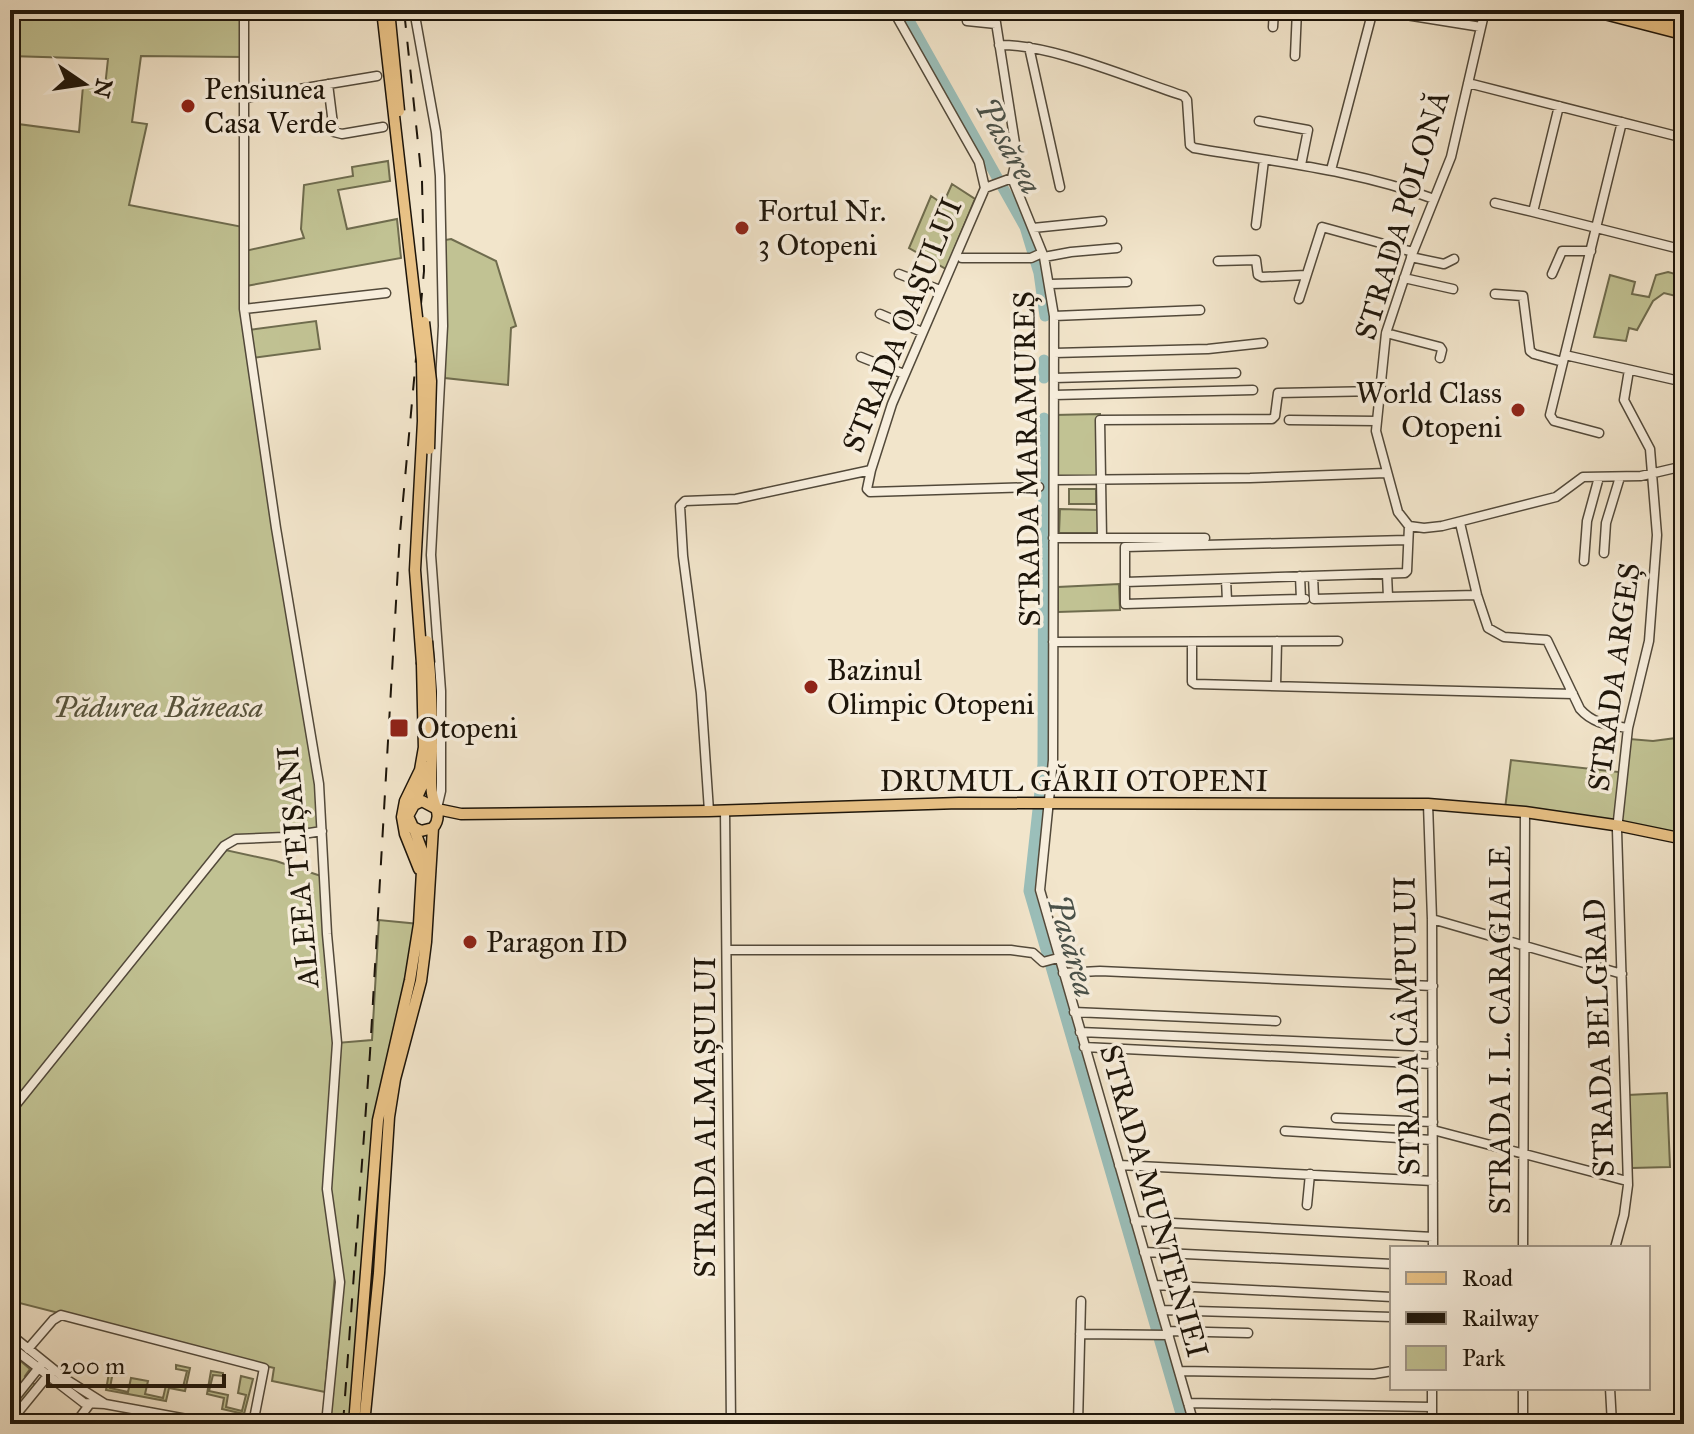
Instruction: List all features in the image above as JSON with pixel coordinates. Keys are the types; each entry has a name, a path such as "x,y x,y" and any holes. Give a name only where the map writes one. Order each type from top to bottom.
{"highway":[{"path":"1591,10 1684,34"},
{"path":"1632,10 1663,14 1684,23"}],"main road":[{"path":"364,1424 379,1273 389,1117 395,1079 410,1029 424,961 437,809 432,792 432,709 415,570 423,421 422,361 382,10"},
{"path":"354,1424 378,1120 410,980 423,853 408,816 423,784 426,664 422,557 431,381 389,10"},
{"path":"420,900 418,862 405,834 402,817 405,801 420,770 424,747"},
{"path":"414,805 427,802 437,809"},
{"name":"DRUMUL GĂRII OTOPENI","path":"437,809 461,814 709,811 959,803 1428,804 1525,812 1617,825 1684,839"},
{"name":"DRUMUL GĂRII OTOPENI","path":"434,826 461,814"},
{"path":"413,827 425,831 434,826"}],"street":[{"name":"ALEEA TEIȘANI","path":"244,10 244,309 276,528 319,784 327,934 337,1043 327,1189 340,1275 326,1424"},
{"path":"414,10 435,120 440,176 443,326 431,571 442,721 441,791 437,809"},
{"name":"STRADA OAȘULUI","path":"709,811 701,693 683,556 681,504 685,501 733,499 871,470 888,413 985,188 979,162 893,10"},
{"path":"985,188 1008,179 1017,161 994,10"},
{"path":"1273,27 1274,10"},
{"path":"1295,56 1297,10"},
{"path":"1331,170 1374,10 1481,27"},
{"name":"STRADA POLONĂ","path":"1409,526 1398,512 1377,440 1376,421 1386,333 1412,255 1451,157 1485,10"},
{"path":"967,21 996,24"},
{"path":"999,45 1029,47 1184,96 1187,100 1191,146 1331,170 1434,199"},
{"path":"1029,47 1060,187"},
{"path":"245,98 377,76"},
{"path":"1468,83 1684,138"},
{"path":"328,84 334,132 342,134 383,127"},
{"path":"1533,212 1559,106"},
{"path":"1259,121 1308,130 1301,165"},
{"path":"1599,433 1551,420 1550,412 1622,122"},
{"path":"1256,225 1264,160"},
{"name":"STRADA MARAMUREȘ","path":"1008,179 1043,255 1054,316 1053,760 1049,804"},
{"path":"1495,203 1684,250"},
{"path":"1033,228 1102,221"},
{"path":"1299,299 1322,227 1444,264 1454,259"},
{"path":"962,258 1031,258 1117,248"},
{"path":"1552,274 1562,251 1591,251"},
{"path":"1218,261 1256,260 1258,275 1262,277 1306,275"},
{"path":"899,274 940,290"},
{"path":"1404,278 1453,289"},
{"path":"1050,284 1127,282"},
{"path":"244,309 386,293"},
{"path":"1495,294 1523,296 1532,353"},
{"path":"1054,316 1200,310"},
{"path":"880,314 922,332"},
{"path":"1386,333 1440,347 1440,358"},
{"path":"1054,353 1208,349 1263,343"},
{"path":"1532,353 1684,382"},
{"path":"1525,365 1532,353"},
{"path":"861,357 904,374"},
{"name":"STRADA ARGEȘ","path":"1617,825 1628,728 1651,622 1657,535 1650,449 1624,400 1629,370"},
{"path":"1054,378 1236,373"},
{"path":"1054,395 1253,390"},
{"path":"1102,538 1100,420 1272,419 1278,393 1379,391"},
{"path":"1289,420 1376,421"},
{"path":"1125,582 1407,573 1409,526 1433,528 1460,523 1556,497 1578,479 1653,474 1684,466"},
{"path":"871,470 867,489 870,492 1039,487"},
{"path":"1054,480 1386,473"},
{"path":"1584,561 1587,521 1599,477"},
{"path":"1604,553 1606,523 1620,477"},
{"path":"1460,523 1485,623 1492,632 1504,637 1542,638 1551,643 1580,709 1592,721 1628,728"},
{"path":"1053,538 1205,538"},
{"path":"1407,540 1125,547 1125,604 1477,595"},
{"path":"1387,574 1388,597"},
{"path":"1300,576 1301,599"},
{"path":"1313,576 1314,599"},
{"path":"1226,579 1227,601"},
{"path":"1276,686 1277,641"},
{"name":"STRADA MARAMUREȘ","path":"1053,642 1338,641"},
{"path":"1192,642 1193,684 1573,694"},
{"name":"STRADA MUNTENIEI","path":"1049,804 1040,890 1056,958 1063,973 1161,1310 1164,1334 1179,1371 1194,1424"},
{"name":"STRADA CÂMPULUI","path":"1428,804 1433,986 1433,1246"},
{"name":"STRADA ALMAȘULUI","path":"725,810 731,1424"},
{"name":"STRADA I. L. CARAGIALE","path":"1523,1246 1525,812"},
{"name":"STRADA BELGRAD","path":"1616,1246 1624,1215 1627,1181 1617,825"},
{"path":"10,1112 224,846 236,839 284,837 322,831"},
{"path":"1432,919 1622,974"},
{"path":"727,950 1026,951 1043,962 1056,958"},
{"path":"1063,973 1100,971 1433,986"},
{"path":"1074,1012 1276,1021"},
{"path":"1171,1016 1177,1012 1248,1017"},
{"path":"1080,1032 1433,1047"},
{"path":"1084,1047 1433,1064"},
{"path":"1336,1118 1433,1126 1627,1181"},
{"path":"1285,1131 1432,1140"},
{"path":"1119,1165 1433,1181"},
{"path":"1307,1205 1310,1174"},
{"path":"1135,1221 1433,1237"},
{"path":"1144,1252 1390,1264"},
{"path":"1154,1285 1390,1297"},
{"path":"1078,1424 1081,1301"},
{"path":"1161,1310 1390,1317"},
{"path":"28,1349 61,1315 264,1368 253,1424"},
{"path":"1080,1334 1248,1333"},
{"path":"10,1334 41,1365"},
{"path":"10,1346 41,1365 77,1399 89,1405 105,1404 214,1424"},
{"path":"10,1404 41,1365"},
{"path":"1179,1371 1374,1374 1390,1371"},
{"path":"50,1372 105,1404"},
{"path":"10,1422 50,1372"},
{"path":"1432,1390 1432,1424"},
{"path":"1523,1390 1523,1424"},
{"path":"1610,1390 1612,1424"},
{"path":"1188,1403 1432,1407"},
{"path":"75,1424 89,1405"}],"green space":[{"name":"Pădurea Băneasa","path":"10,10 244,10 245,57 141,56 132,122 147,124 129,205 243,227 249,330 316,321 320,349 252,358 322,831 236,839 225,850 276,861 324,877 337,1043 372,1040 379,920 419,924 385,1082 354,1424 326,1424 339,1291 335,1274 325,1392 272,1381 274,1368 12,1301 10,1303 10,123 79,132 83,86 105,87 108,59 10,56"},
{"path":"388,161 390,181 338,190 347,229 397,219 401,258 246,286 245,251 304,238 301,229 304,185 353,176 352,167"},
{"path":"952,184 975,199 946,269 909,248 931,196 943,204"},
{"path":"451,239 496,261 516,326 511,328 508,385 445,378 445,240"},
{"path":"1668,272 1682,281 1684,298 1664,293 1653,301 1637,330 1629,328 1626,341 1594,337 1610,275 1635,282 1632,294 1649,297 1656,275"},
{"path":"1100,414 1101,480 1054,480 1054,415"},
{"path":"1069,489 1096,489 1096,504 1069,504"},
{"path":"1060,509 1098,510 1098,533 1059,533"},
{"path":"1119,584 1120,610 1058,612 1058,587"},
{"path":"1684,737 1684,839 1505,809 1511,760 1627,773 1630,739 1653,741"},
{"path":"1667,1093 1670,1167 1632,1168 1628,1095"},
{"path":"10,1352 30,1369 25,1376 40,1389 10,1424"},
{"path":"176,1365 190,1368 185,1391 169,1388 166,1401 106,1390 110,1367 120,1369 120,1372 113,1371 110,1388 128,1392 131,1378 148,1381 145,1394 163,1398 166,1385 183,1387 187,1371 176,1369"},
{"path":"211,1371 223,1373 223,1376 213,1375 209,1391 228,1395 226,1407 242,1411 246,1395 238,1393 241,1376 253,1379 244,1414 222,1409 224,1398 207,1394"}],"waterway":[{"name":"Pasărea","path":"903,10 1025,227 1039,273 1045,316"},
{"name":"Pasărea","path":"1044,360 1044,378"},
{"name":"Pasărea","path":"1044,418 1043,764 1029,891 1184,1424"}],"railway":[{"path":"343,1424 370,1053 400,533 424,271 422,181 404,10"}],"place":[{"name":"Pensiunea Casa Verde","path":"188,106"},
{"name":"Fortul Nr. 3 Otopeni","path":"742,228"},
{"name":"World Class Otopeni","path":"1518,410"},
{"name":"Bazinul Olimpic Otopeni","path":"811,687"},
{"name":"Otopeni","path":"399,728"},
{"name":"Paragon ID","path":"470,942"}]}
